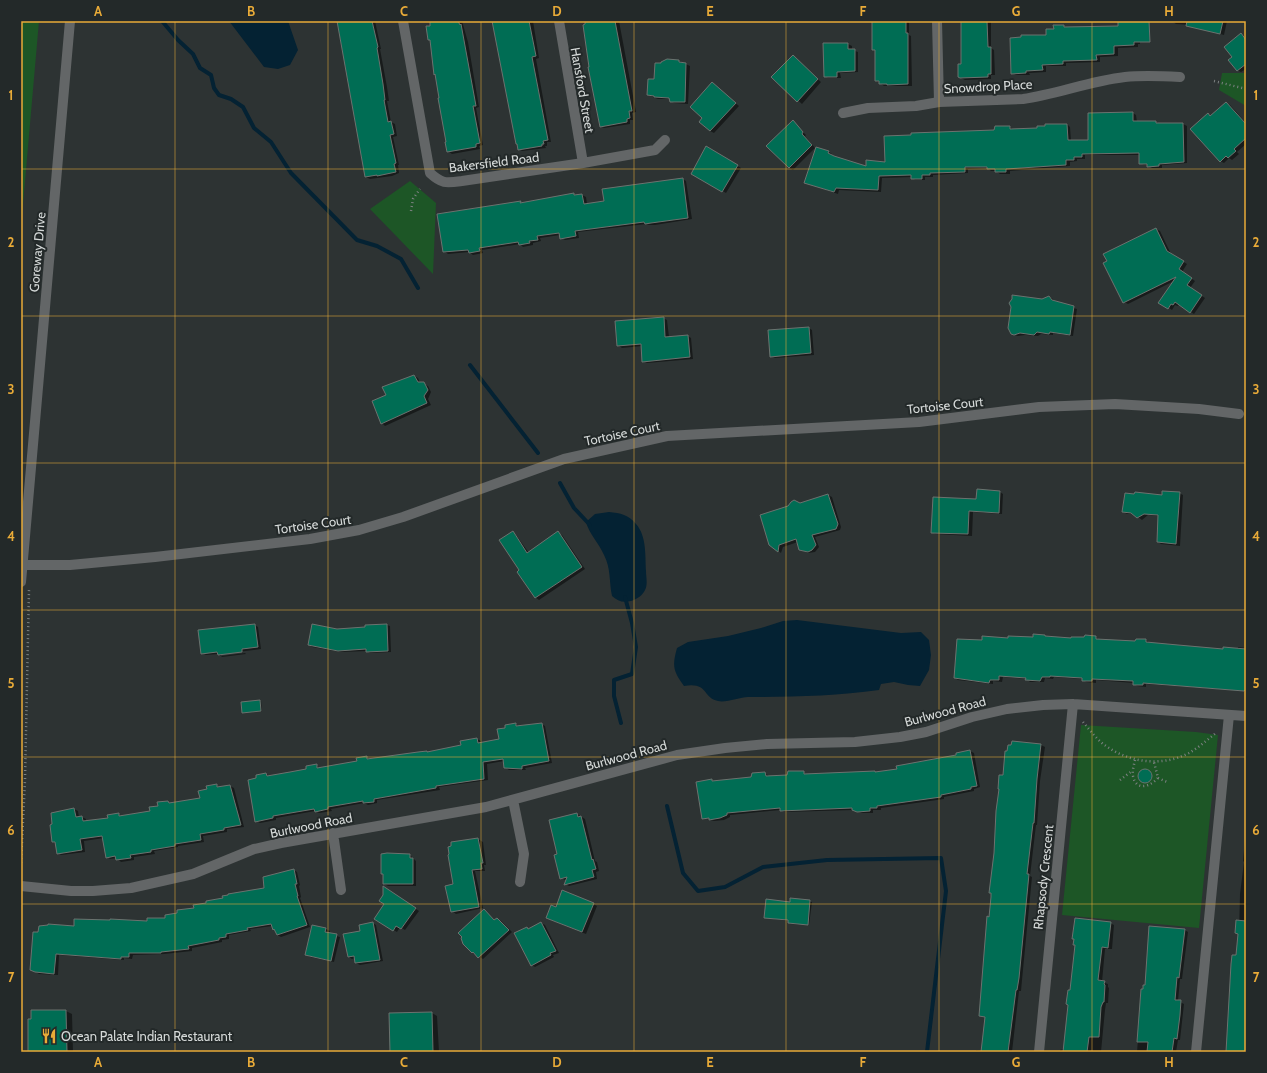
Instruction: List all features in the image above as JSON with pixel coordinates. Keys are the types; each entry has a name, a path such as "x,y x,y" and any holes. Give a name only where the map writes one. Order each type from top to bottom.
{"street":[{"name":"Goreway Drive","path":"25,583 22,565 70,21"},
{"name":"Bakersfield Road","path":"403,21 430,173 438,181 450,183 583,163 655,150 665,140"},
{"name":"Hansford Street","path":"558,21 583,163"},
{"path":"937,21 939,102"},
{"name":"Snowdrop Place","path":"843,113 868,108 916,106 939,102 1035,98 1086,84 1125,77 1149,75 1180,77"},
{"name":"Tortoise Court","path":"22,565 70,565 155,557 310,539 358,530 410,514 564,459 667,436 919,422 1039,407 1115,404 1199,409 1239,414"},
{"name":"Burlwood Road","path":"21,886 86,891 131,888 193,874 254,849 333,833 439,816 513,800 677,755 725,748 767,744 855,742 876,740 926,732 972,717 1007,709 1043,705 1073,704 1246,716"},
{"name":"Rhapsody Crescent","path":"1039,1052 1073,704"},
{"path":"1196,1052 1229,715"},
{"path":"513,800 524,854 520,882"},
{"path":"333,833 341,890"}],"path":[{"path":"1214,81 1246,89"},
{"path":"411,211 413,199 420,188"},
{"path":"21,863 25,780 27,655 25,583"},
{"path":"1083,722 1101,742 1123,756 1135,760 1154,762 1176,758 1188,753 1200,746 1216,732"},
{"path":"1135,760 1133,778 1137,784 1145,787 1150,785 1158,778"},
{"path":"1154,762 1158,778"},
{"path":"1120,780 1133,771"},
{"path":"1158,778 1167,782"}],"green space":[{"path":"21,21 39,21 21,227"},
{"path":"1222,73 1246,73 1246,106 1219,90"},
{"path":"410,181 436,203 433,274 370,209"},
{"path":"1081,725 1196,732 1218,735 1199,928 1062,915"}],"water":[{"path":"229,21 288,21 298,50 290,65 278,69 264,67"},
{"path":"609,512 621,514 630,518 640,529 644,540 647,580 646,588 638,598 631,601 620,601 612,596 609,570 606,560 589,531 586,522 595,514"},
{"path":"797,620 901,633 921,632 929,640 931,655 929,670 920,686 894,682 881,684 879,690 847,694 748,697 729,701 718,701 709,697 702,688 698,686 684,686 674,668 674,659 677,648 688,642 728,636 783,621"}],"building":[{"path":"337,21 372,21 378,47 388,122 391,121 394,134 390,135 396,163 394,164 396,172 365,177"},
{"path":"430,21 458,21 460,25 461,24 476,106 473,106 480,143 476,144 476,147 447,152 435,74 434,75 430,40 428,40 426,26 430,26"},
{"path":"492,21 529,21 536,56 532,57 548,140 543,141 544,144 542,144 542,146 518,150"},
{"path":"585,21 615,21 632,111 629,111 630,118 627,119 627,122 600,127 588,67 583,25 585,24"},
{"path":"872,21 906,21 906,33 908,33 908,84 887,85 879,84 879,81 875,81 875,50 872,50"},
{"path":"961,21 987,21 988,47 991,47 991,74 988,74 988,77 958,77 958,64 961,64"},
{"path":"1118,21 1149,21 1150,42 1134,42 1134,45 1114,46 1114,54 1096,55 1097,60 1063,61 1063,64 1042,65 1043,70 1011,74 1010,38 1021,37 1021,35 1046,35 1046,29 1054,29 1053,25 1064,25 1064,27 1118,26"},
{"path":"1187,21 1223,21 1220,34 1186,26"},
{"path":"1241,33 1246,40 1246,64 1237,71 1228,60 1232,57 1224,47"},
{"path":"823,43 848,43 848,49 855,49 855,71 837,72 837,77 824,77"},
{"path":"793,55 818,79 797,102 771,77"},
{"path":"667,59 679,60 679,62 686,63 685,102 670,102 669,98 647,95 648,79 654,79 655,63 661,63"},
{"path":"712,82 736,103 710,131 699,122 702,118 690,107"},
{"path":"1226,102 1246,124 1246,138 1234,149 1236,151 1228,158 1226,156 1220,162 1190,129 1208,113 1210,116"},
{"path":"1133,112 1133,121 1183,123 1184,162 1159,164 1159,166 1147,167 1147,164 1139,164 1139,153 1082,154 1082,157 1074,157 1074,160 1066,160 1066,165 1006,169 1006,172 995,172 995,169 987,169 987,167 965,167 965,172 930,173 930,175 922,175 922,179 911,179 911,175 879,176 878,190 836,188 834,192 804,183 816,147 829,151 828,153 834,156 866,166 866,160 885,162 884,136 911,135 911,133 994,130 995,126 1010,126 1010,129 1037,128 1037,126 1045,126 1045,124 1067,124 1068,140 1088,140 1088,113"},
{"path":"793,120 803,132 802,134 812,145 789,168 766,146"},
{"path":"706,146 738,165 722,192 691,174"},
{"path":"683,178 688,218 575,231 576,236 560,239 559,233 537,236 538,240 529,241 530,243 519,245 518,242 479,248 480,251 469,253 468,250 443,252 437,214 521,201 520,203 574,193 574,195 582,194 584,204 604,201 602,189"},
{"path":"1156,228 1167,251 1184,261 1179,269 1192,278 1187,285 1202,295 1190,313 1175,302 1173,305 1171,304 1168,309 1158,303 1176,277 1123,303 1103,263 1107,261 1103,254"},
{"path":"1012,295 1042,299 1049,296 1052,300 1074,306 1070,335 1050,332 1049,334 1037,332 1034,335 1020,333 1014,335 1011,334 1008,328 1011,307 1009,303 1012,299"},
{"path":"664,317 665,337 688,335 690,357 642,362 641,344 617,346 615,321"},
{"path":"809,327 811,353 770,357 768,330"},
{"path":"414,375 418,382 424,382 428,390 424,396 427,403 381,424 372,401 386,395 382,387"},
{"path":"977,489 1000,491 999,513 969,511 968,534 931,533 933,497 976,499"},
{"path":"1162,491 1180,492 1176,544 1157,542 1158,515 1144,514 1137,518 1131,513 1122,512 1125,493 1134,494 1135,492 1162,495"},
{"path":"828,494 838,524 836,529 812,535 816,545 812,550 808,552 799,550 796,539 779,545 778,552 769,545 760,515 788,506 794,500 800,503"},
{"path":"513,531 527,553 558,531 582,567 535,598 517,572 519,570 499,540"},
{"path":"255,624 258,647 242,649 242,652 218,655 217,652 201,654 198,630"},
{"path":"312,624 337,629 387,624 388,651 366,652 366,649 338,651 308,645"},
{"path":"1033,634 1071,638 1084,637 1085,635 1096,636 1096,639 1135,641 1136,639 1146,639 1146,642 1223,649 1223,647 1246,649 1246,689 1244,691 1143,683 1143,685 1133,685 1133,681 1092,679 1092,681 1082,681 1082,678 1050,676 1042,677 1040,681 1025,680 1026,678 999,676 999,680 990,680 989,683 954,678 957,639 982,640 982,636 1008,638 1008,636 1033,637"},
{"path":"260,700 261,711 242,713 241,702"},
{"path":"516,723 516,726 542,723 549,761 522,766 522,769 504,768 503,759 483,762 484,779 436,786 436,788 374,799 374,802 363,803 363,801 328,807 328,809 315,812 314,809 273,816 273,818 255,822 248,780 256,778 256,775 266,773 267,776 290,772 306,769 306,766 317,764 317,768 357,761 356,758 367,756 367,759 427,752 461,745 460,741 477,738 478,743 499,739 497,729 505,728 505,725"},
{"path":"1012,741 1041,744 1034,823 1027,874 1029,874 1019,978 1016,990 1008,1052 981,1052 985,1017 979,1016 987,916 989,917 991,897 991,893 989,893 994,853 999,775 1003,775 1005,751 1007,751 1008,745 1011,745"},
{"path":"970,750 977,786 971,787 971,789 941,795 941,797 877,806 877,808 870,808 870,811 857,812 852,810 852,808 780,811 780,808 727,813 727,815 720,818 709,820 709,818 702,819 696,782 712,779 712,781 751,777 752,773 765,772 766,776 787,775 788,771 804,771 804,774 875,772 897,769 896,766 956,755 956,753"},
{"path":"1145,769 1150,771 1152,776 1150,781 1145,783 1140,781 1138,776 1140,771"},
{"path":"217,784 217,787 230,785 241,825 224,828 224,830 200,834 201,840 175,844 175,846 151,850 151,852 130,855 131,858 116,860 115,856 106,858 102,836 80,839 82,850 57,854 55,842 52,842 50,825 52,824 51,813 74,808 76,817 82,816 83,821 108,818 107,815 119,813 119,816 150,811 149,807 158,806 157,802 168,801 169,803 200,798 198,791 207,789 206,786"},
{"path":"577,813 578,817 581,816 592,860 593,859 596,869 592,870 594,877 564,885 567,877 560,879 554,855 557,854 549,820"},
{"path":"478,838 483,863 481,863 482,869 472,870 479,907 451,912 445,886 453,884 448,847 451,846 451,842"},
{"path":"381,854 410,854 410,858 413,858 413,884 383,884 383,874 381,874"},
{"path":"294,869 297,884 295,884 297,896 307,925 277,935 271,924 247,928 248,930 226,934 226,937 219,938 219,940 188,946 189,949 161,953 129,953 129,957 121,957 121,959 56,954 54,974 30,970 33,932 38,932 39,926 48,924 74,926 74,919 147,921 147,918 165,918 165,915 177,913 177,910 194,908 193,905 223,898 222,896 228,894 264,888 263,877"},
{"path":"383,886 416,908 401,929 396,926 393,931 374,919 384,904 379,901 383,895"},
{"path":"562,890 594,903 582,932 546,918 551,905 556,907"},
{"path":"790,898 810,900 808,925 788,923 788,920 764,918 766,899 790,902"},
{"path":"484,909 494,920 497,918 509,930 478,958 463,944 462,937 458,933"},
{"path":"1075,918 1111,922 1108,948 1102,947 1098,980 1105,981 1104,1002 1101,1007 1099,1037 1089,1037 1087,1052 1063,1052 1068,1005 1066,1004 1068,990 1070,990 1075,945 1073,945 1074,939 1072,939"},
{"path":"1236,920 1246,921 1246,1052 1226,1052 1231,964 1232,955 1236,955 1238,934 1235,933"},
{"path":"373,922 380,960 355,963 354,956 348,957 343,934 360,931 359,925"},
{"path":"541,922 556,951 550,953 551,955 531,966 514,933 527,927 528,929"},
{"path":"312,925 326,928 325,932 337,934 331,961 305,955"},
{"path":"1149,926 1185,929 1179,978 1177,977 1175,1000 1181,1000 1180,1015 1177,1039 1174,1038 1172,1052 1147,1052 1148,1042 1137,1042 1141,989 1143,989 1143,985 1145,985"},
{"path":"31,1010 66,1010 67,1052 28,1052 28,1019 31,1019"},
{"path":"432,1012 433,1052 390,1052 389,1013"}],"waterway":[{"path":"162,21 178,40 193,54 200,68 211,75 214,88 219,95 231,99 243,107 254,128 271,142 291,173 357,240 377,246 401,259 418,288"},
{"path":"470,365 538,453"},
{"path":"560,483 574,508 590,525"},
{"path":"621,723 614,696 614,680 632,674 636,647 632,623 625,597"},
{"path":"667,806 683,873 698,891 725,887 763,867 827,860 941,858 946,891 927,1052"}],"place":[{"name":"Ocean Palate Indian Restaurant","path":"49,1036"}]}
